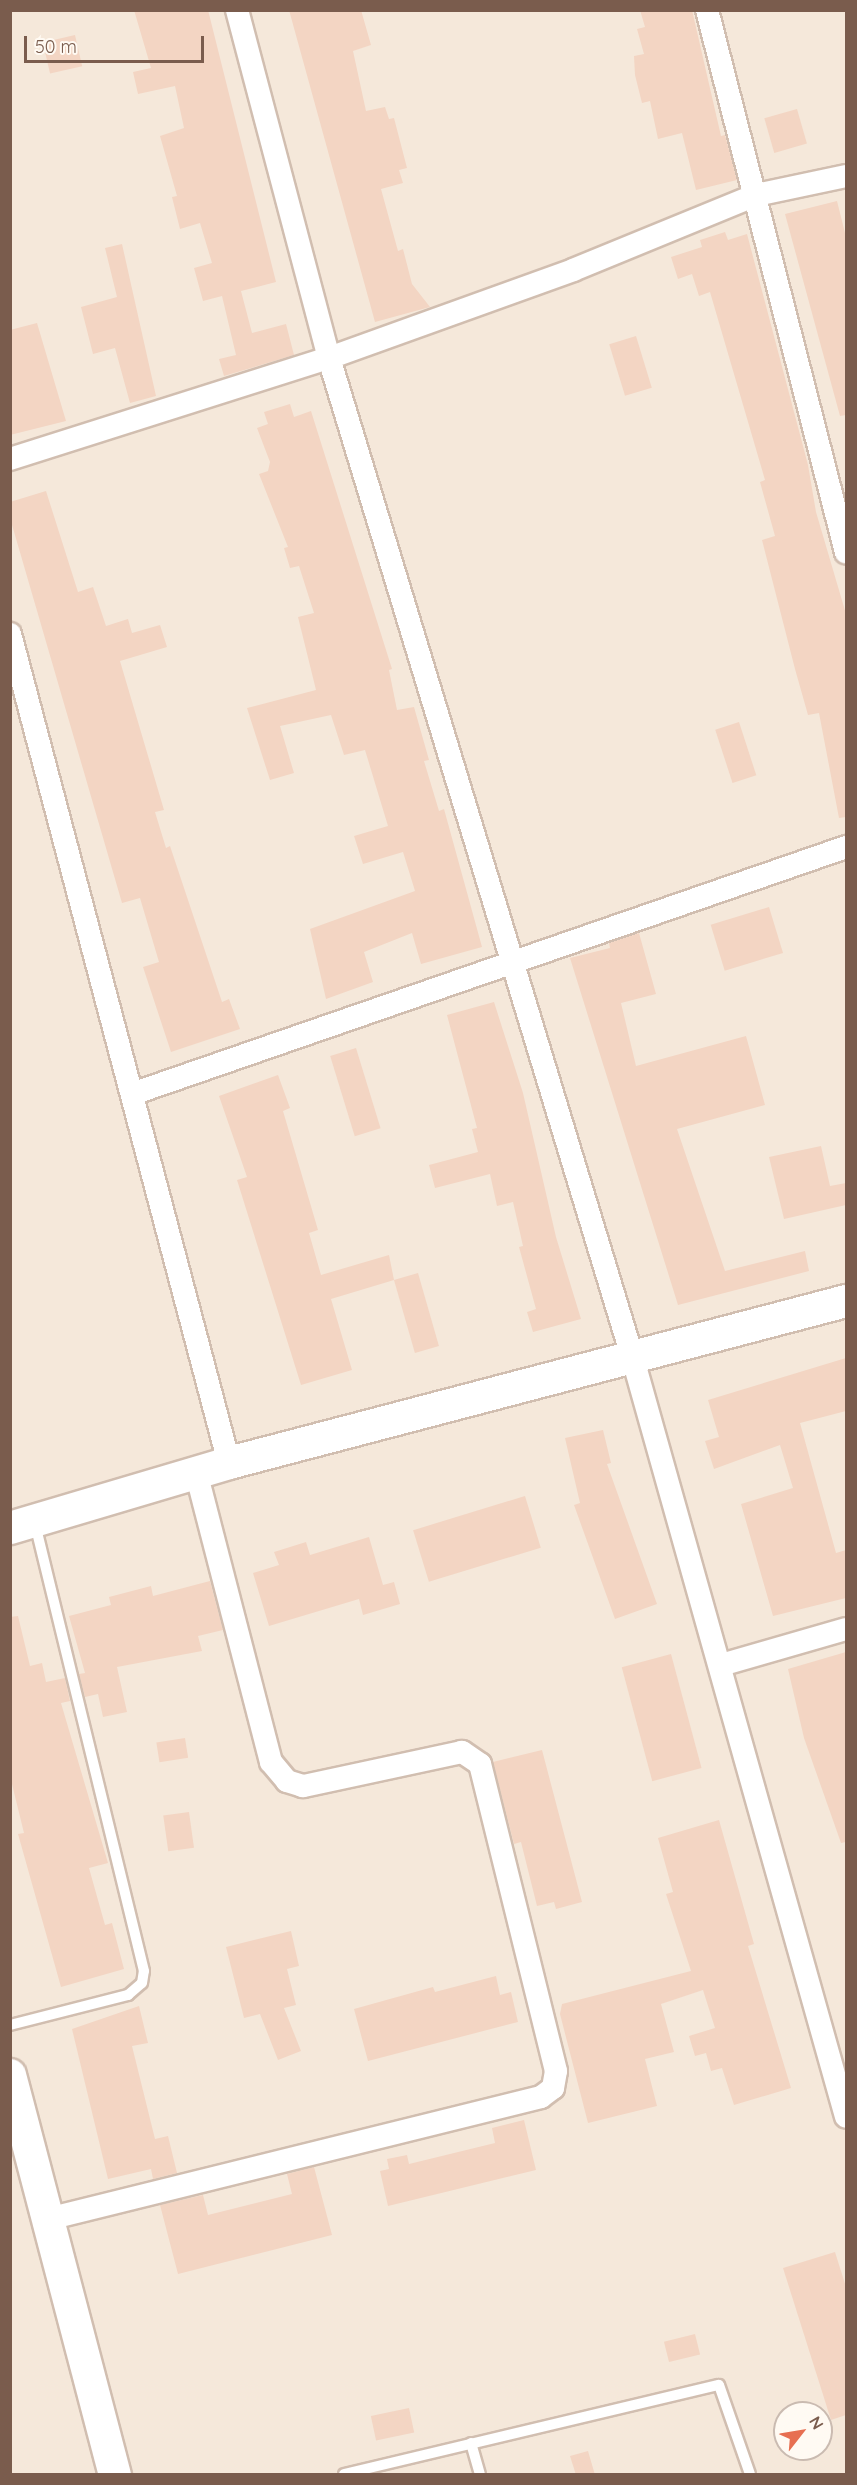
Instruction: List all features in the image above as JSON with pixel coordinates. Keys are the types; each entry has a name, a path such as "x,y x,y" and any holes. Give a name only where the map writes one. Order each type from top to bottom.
{"street":[{"path":"237,10 329,358 515,958 721,1665 846,2110"},
{"path":"707,10 846,552"},
{"path":"10,459 329,358 573,270 756,195 846,176"},
{"path":"10,634 229,1463"},
{"path":"132,1094 515,958 846,847"},
{"path":"23,1525 229,1463 633,1359 846,1301"},
{"path":"48,2219 541,2097 553,2088 556,2071 480,1764 462,1752 303,1786 287,1781 271,1762 196,1473"},
{"path":"721,1665 846,1629"},
{"path":"10,2075 115,2475"}],"lane":[{"path":"10,2025 128,1995 142,1983 144,1971 23,1525"},
{"path":"344,2475 719,2385 750,2475"},
{"path":"471,2443 480,2475"}],"shaded area":[{"path":"11,11 846,11 846,2474 11,2474"}],"building":[{"path":"134,10 208,10 276,282 241,291 252,333 286,324 294,355 224,376 219,359 236,355 222,296 203,301 194,268 212,263 200,223 180,229 172,197 177,196 160,136 184,128 175,86 138,94 133,72 151,68"},
{"path":"289,10 361,10 371,45 353,51 366,111 385,107 389,119 394,118 407,168 399,170 403,183 381,189 398,251 403,249 412,284 430,307 375,322"},
{"path":"640,10 692,10 721,136 725,135 737,180 696,190 682,133 658,139 650,101 642,103 635,75 634,56 644,54 637,29 645,27"},
{"path":"75,35 82,66 50,74 43,42"},
{"path":"797,109 807,144 774,153 764,118"},
{"path":"837,201 846,237 846,415 840,416 785,214"},
{"path":"725,232 728,240 747,234 808,465 816,512 846,614 846,817 839,818 819,713 808,715 795,669 762,540 775,536 760,482 765,480 710,292 699,296 692,274 678,279 671,257 702,247 700,240"},
{"path":"122,244 156,396 130,403 115,348 93,354 81,307 117,297 105,248"},
{"path":"37,323 66,421 10,435 10,330"},
{"path":"636,336 652,388 625,396 609,344"},
{"path":"290,404 294,417 311,411 392,669 389,670 397,710 414,707 429,760 424,761 439,811 444,809 482,947 421,964 412,933 364,952 373,982 326,999 310,929 415,891 403,852 363,864 354,836 388,826 365,750 344,755 331,715 280,726 294,773 270,780 247,708 316,690 298,617 314,613 299,566 290,568 284,548 288,547 259,474 268,471 270,462 257,428 268,424 264,412"},
{"path":"46,491 78,592 93,587 106,626 128,619 132,633 160,625 167,647 120,661 164,810 155,812 166,848 170,846 222,1002 229,999 240,1029 171,1052 143,967 159,962 140,898 122,903 10,518 10,502"},
{"path":"739,722 756,775 733,783 715,730"},
{"path":"769,907 783,953 725,971 711,925"},
{"path":"639,933 656,994 621,1003 636,1066 746,1036 765,1105 677,1129 725,1271 805,1251 809,1271 678,1305 570,958 610,948 609,943"},
{"path":"494,1002 523,1093 556,1237 581,1319 533,1332 527,1312 536,1309 519,1247 523,1246 513,1202 497,1206 490,1174 435,1188 429,1165 478,1152 472,1129 477,1128 447,1015"},
{"path":"356,1048 381,1128 355,1136 330,1056"},
{"path":"278,1075 290,1108 283,1111 318,1230 309,1233 321,1275 389,1255 394,1280 331,1299 352,1370 301,1385 237,1180 247,1177 219,1096"},
{"path":"821,1146 830,1186 846,1183 846,1205 784,1219 769,1157"},
{"path":"418,1273 439,1346 415,1353 394,1280"},
{"path":"846,1358 846,1411 800,1423 836,1553 846,1550 846,1598 773,1616 741,1504 793,1488 780,1445 714,1469 705,1441 719,1437 708,1400"},
{"path":"603,1430 611,1463 607,1464 657,1604 615,1619 574,1505 580,1503 565,1438"},
{"path":"525,1496 541,1548 429,1582 413,1530"},
{"path":"369,1537 383,1585 394,1582 400,1604 363,1615 359,1599 269,1626 253,1573 279,1565 274,1552 306,1542 310,1555"},
{"path":"210,1581 223,1630 198,1636 202,1651 117,1667 127,1712 103,1717 98,1694 85,1697 79,1674 85,1673 69,1616 111,1605 109,1597 151,1586 153,1596"},
{"path":"18,1616 30,1666 42,1663 46,1682 65,1678 70,1701 61,1703 108,1863 89,1868 105,1925 112,1923 124,1969 61,1987 18,1834 24,1833 10,1776 10,1617"},
{"path":"846,1652 846,1842 841,1843 804,1738 788,1669"},
{"path":"671,1654 702,1768 652,1781 622,1667"},
{"path":"185,1738 188,1758 159,1762 156,1743"},
{"path":"542,1750 582,1902 556,1909 554,1902 537,1906 521,1842 514,1844 493,1762"},
{"path":"189,1812 194,1848 168,1851 163,1816"},
{"path":"719,1820 754,1944 748,1946 791,2088 734,2105 722,2068 711,2071 706,2053 695,2056 689,2036 715,2028 703,1990 661,2004 674,2052 645,2059 657,2106 588,2123 560,2014 562,2004 691,1971 666,1894 673,1892 658,1838"},
{"path":"291,1931 299,1966 287,1969 296,2005 284,2008 301,2051 278,2060 260,2014 244,2018 226,1947"},
{"path":"496,1976 500,1995 511,1992 518,2022 368,2061 354,2009 433,1987 435,1992"},
{"path":"139,2006 148,2043 132,2046 155,2139 168,2136 177,2173 153,2179 151,2169 108,2179 72,2029"},
{"path":"524,2120 536,2170 388,2206 380,2171 389,2169 387,2159 407,2155 409,2164 495,2143 492,2128"},
{"path":"314,2167 332,2235 178,2274 160,2205 203,2195 208,2215 292,2194 287,2174"},
{"path":"835,2252 846,2287 846,2415 833,2419 833,2401 825,2401 783,2268"},
{"path":"695,2334 700,2354 669,2362 664,2342"},
{"path":"409,2408 414,2432 376,2441 371,2416"},
{"path":"588,2451 595,2475 576,2475 570,2456"}]}
